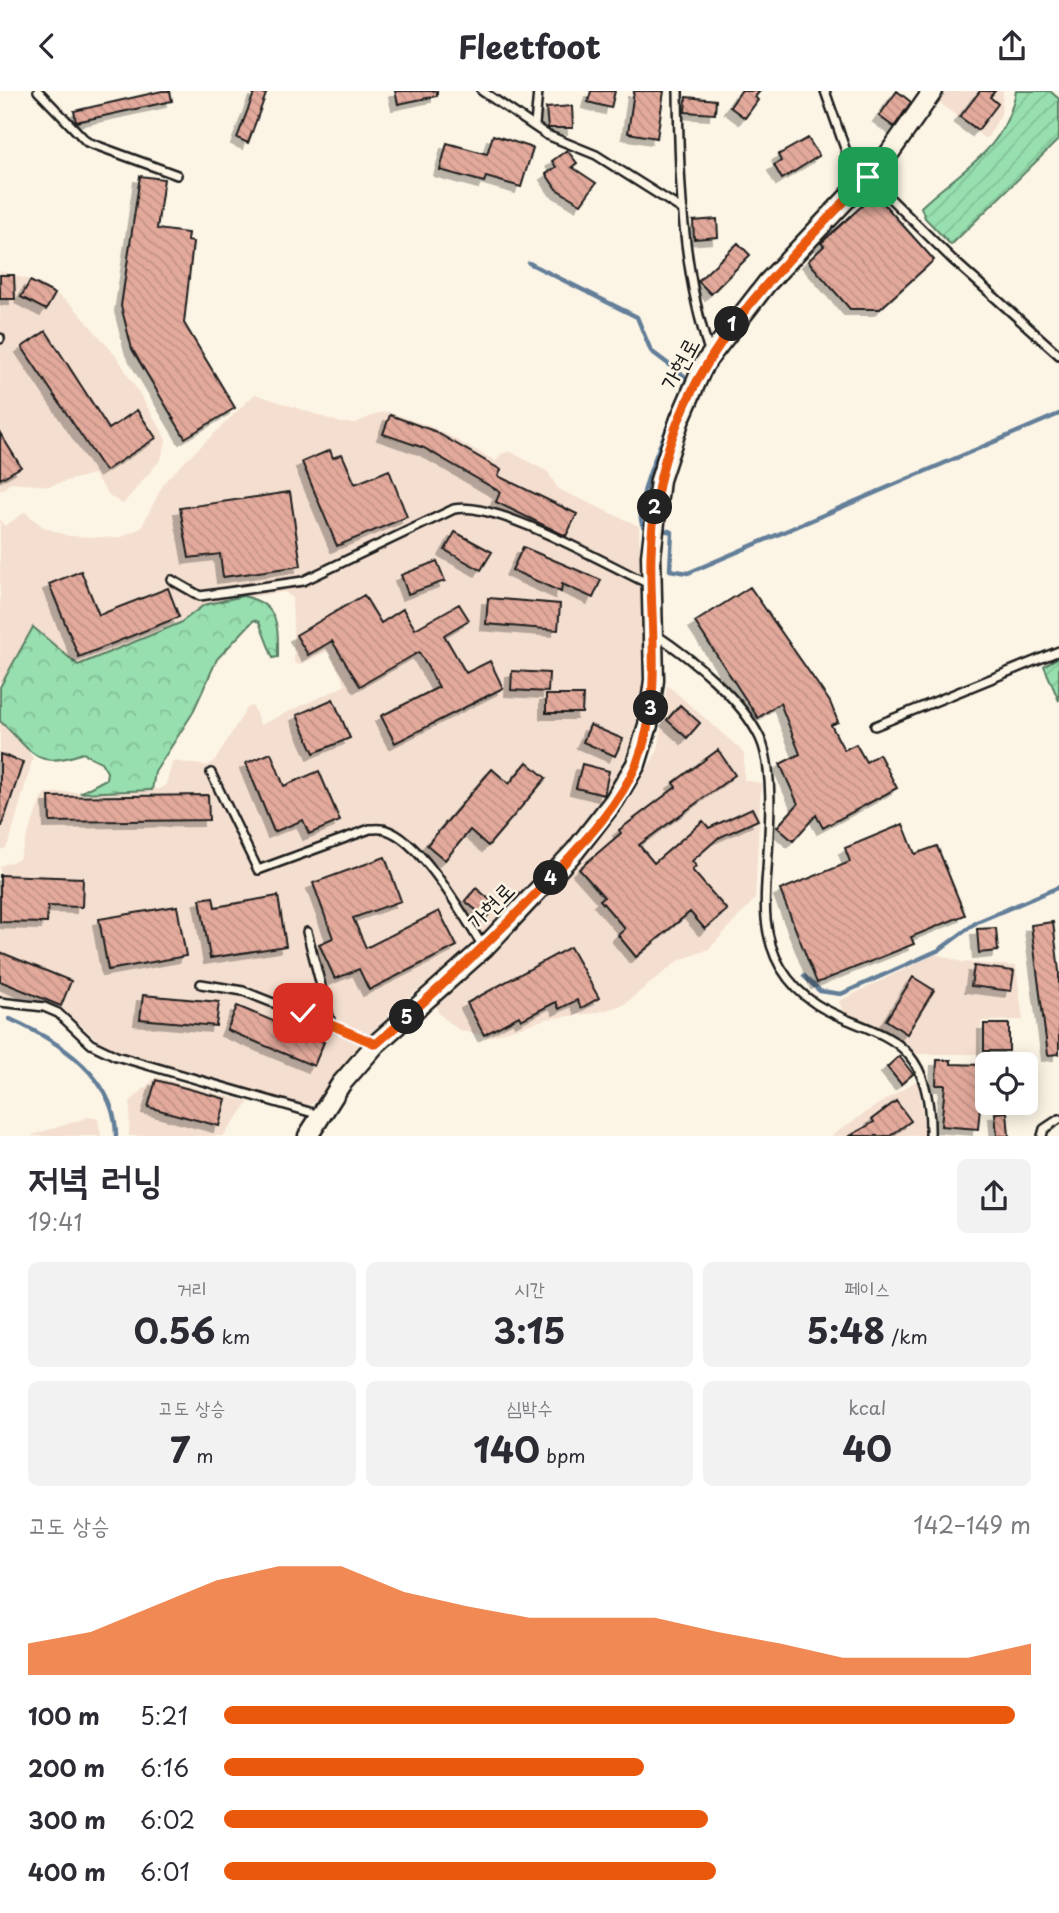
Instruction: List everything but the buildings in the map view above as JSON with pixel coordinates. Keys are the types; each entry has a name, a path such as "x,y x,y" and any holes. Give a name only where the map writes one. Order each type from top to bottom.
{"street":[{"name":"가현로","path":"308,1136 341,1083 376,1044 484,948 575,851 614,801 636,764 648,725 654,680 654,511 660,480 680,419 711,355 766,283 888,155 933,91"}],"lane":[{"path":"38,91 87,142 177,175"},
{"path":"482,91 547,135 596,155 683,211"},
{"path":"535,125 538,91"},
{"path":"678,91 683,211 690,282 711,355"},
{"path":"825,91 848,157 952,259 1059,355"},
{"path":"172,580 200,596 303,582 454,509 467,507 483,509 513,520 652,586"},
{"path":"654,634 684,653 708,676 739,708 760,738 768,779 766,925 781,967 811,1002 888,1036 906,1051 922,1078 930,1136"},
{"path":"875,726 1059,651"},
{"path":"211,773 258,870 370,829 386,830 421,857 442,882 484,948"},
{"path":"307,932 331,1024"},
{"path":"201,984 243,991 376,1044"},
{"path":"0,1002 44,1007 58,1013 91,1044 116,1056 321,1115"},
{"path":"1042,1136 1044,1129 1059,1119"}],"shaded area":[{"path":"946,91 1003,91 1001,114 988,137 984,138 939,102"},
{"path":"0,271 40,283 73,306 117,357 162,431 166,441 161,459 123,504 111,497 93,474 48,486 11,483 0,491"},
{"path":"255,394 341,423 356,423 379,413 389,412 434,428 496,461 502,453 511,452 548,472 558,489 639,526 643,670 640,705 631,743 614,782 589,818 529,887 464,952 394,1010 357,1048 323,1098 308,1106 223,1084 116,1051 102,1044 62,1008 28,998 0,996 0,866 19,859 41,799 46,793 160,789 166,784 173,761 208,766 215,760 247,708 253,706 260,725 346,685 328,651 299,665 294,662 292,597 284,592 214,602 180,623 78,665 33,628 0,687 0,520 5,526 25,512 43,527 68,536 119,538 141,528 165,481"},
{"path":"667,685 744,754 744,780 761,783 755,899 709,949 678,961 623,1005 595,1013 546,1019 489,1037 459,1030 439,1014 436,1005 526,919 621,813 658,750"},
{"path":"0,721 20,739 33,758 10,839 6,848 0,850"},
{"path":"936,954 962,962 1016,966 1023,1020 981,1021 980,1052 975,1054 917,1054 893,1033 843,1013 839,1001"},
{"path":"156,1077 249,1102 223,1136 129,1136 130,1102"},
{"path":"918,1080 925,1136 831,1136 877,1105"},
{"path":"89,1117 98,1119 101,1136 30,1136"}],"green space":[{"path":"1016,91 1050,91 1059,99 1059,139 951,245 925,218 921,207 991,145 1002,130"},
{"path":"243,596 264,605 270,611 277,626 278,657 273,658 259,622 254,620 217,659 192,714 155,772 152,790 80,793 106,779 107,772 101,762 83,753 54,760 44,759 28,749 0,721 0,687 33,627 78,665 180,623 204,605"},
{"path":"1059,657 1059,701 1044,666"}],"waterway":[{"path":"529,263 637,317 651,351 687,378 648,477 641,516 644,527"},
{"path":"664,530 672,532 670,570 688,573 1059,414"},
{"path":"804,976 820,991 841,994 939,950 977,922 1059,887"},
{"path":"10,1019 65,1050 95,1079 106,1096 113,1115 116,1136"}],"route":[{"path":"303,1013 376,1044 459,974 575,851 614,801 636,764 648,725 654,680 651,556 654,511 660,480 680,419 704,364 725,333 766,283 868,177"}]}
